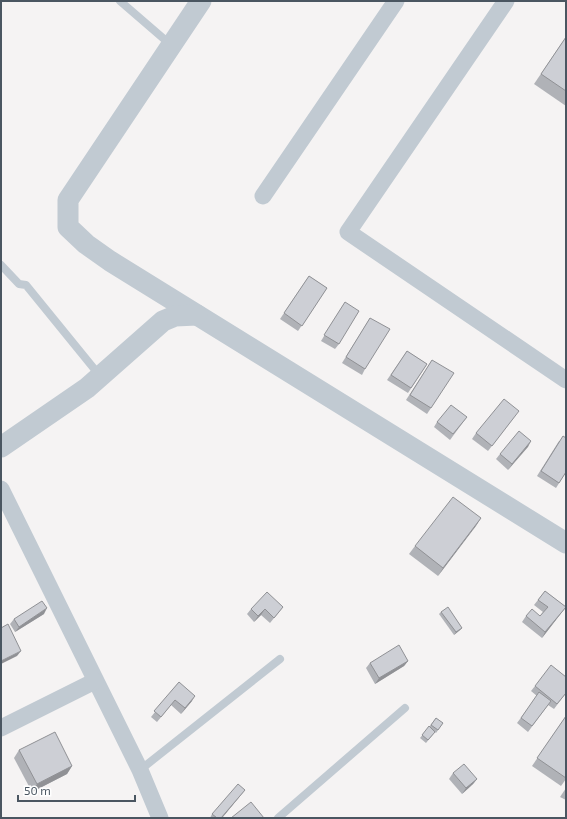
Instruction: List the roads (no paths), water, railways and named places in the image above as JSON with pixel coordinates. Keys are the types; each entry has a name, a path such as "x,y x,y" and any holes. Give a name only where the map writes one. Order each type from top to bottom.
{"street":[{"path":"201,1 68,200 68,227 86,244 158,291 566,543"},
{"path":"263,196 396,1"},
{"path":"506,1 348,232 566,380"},
{"path":"158,291 163,307 163,321"},
{"path":"1,447 87,388 163,321 174,316 196,315"},
{"path":"1,489 140,770 160,818"},
{"path":"1,728 95,681"}],"lane":[{"path":"120,1 172,46"},
{"path":"1,265 19,284 26,285 100,376"},
{"path":"140,770 280,659"},
{"path":"278,818 405,708"}]}
